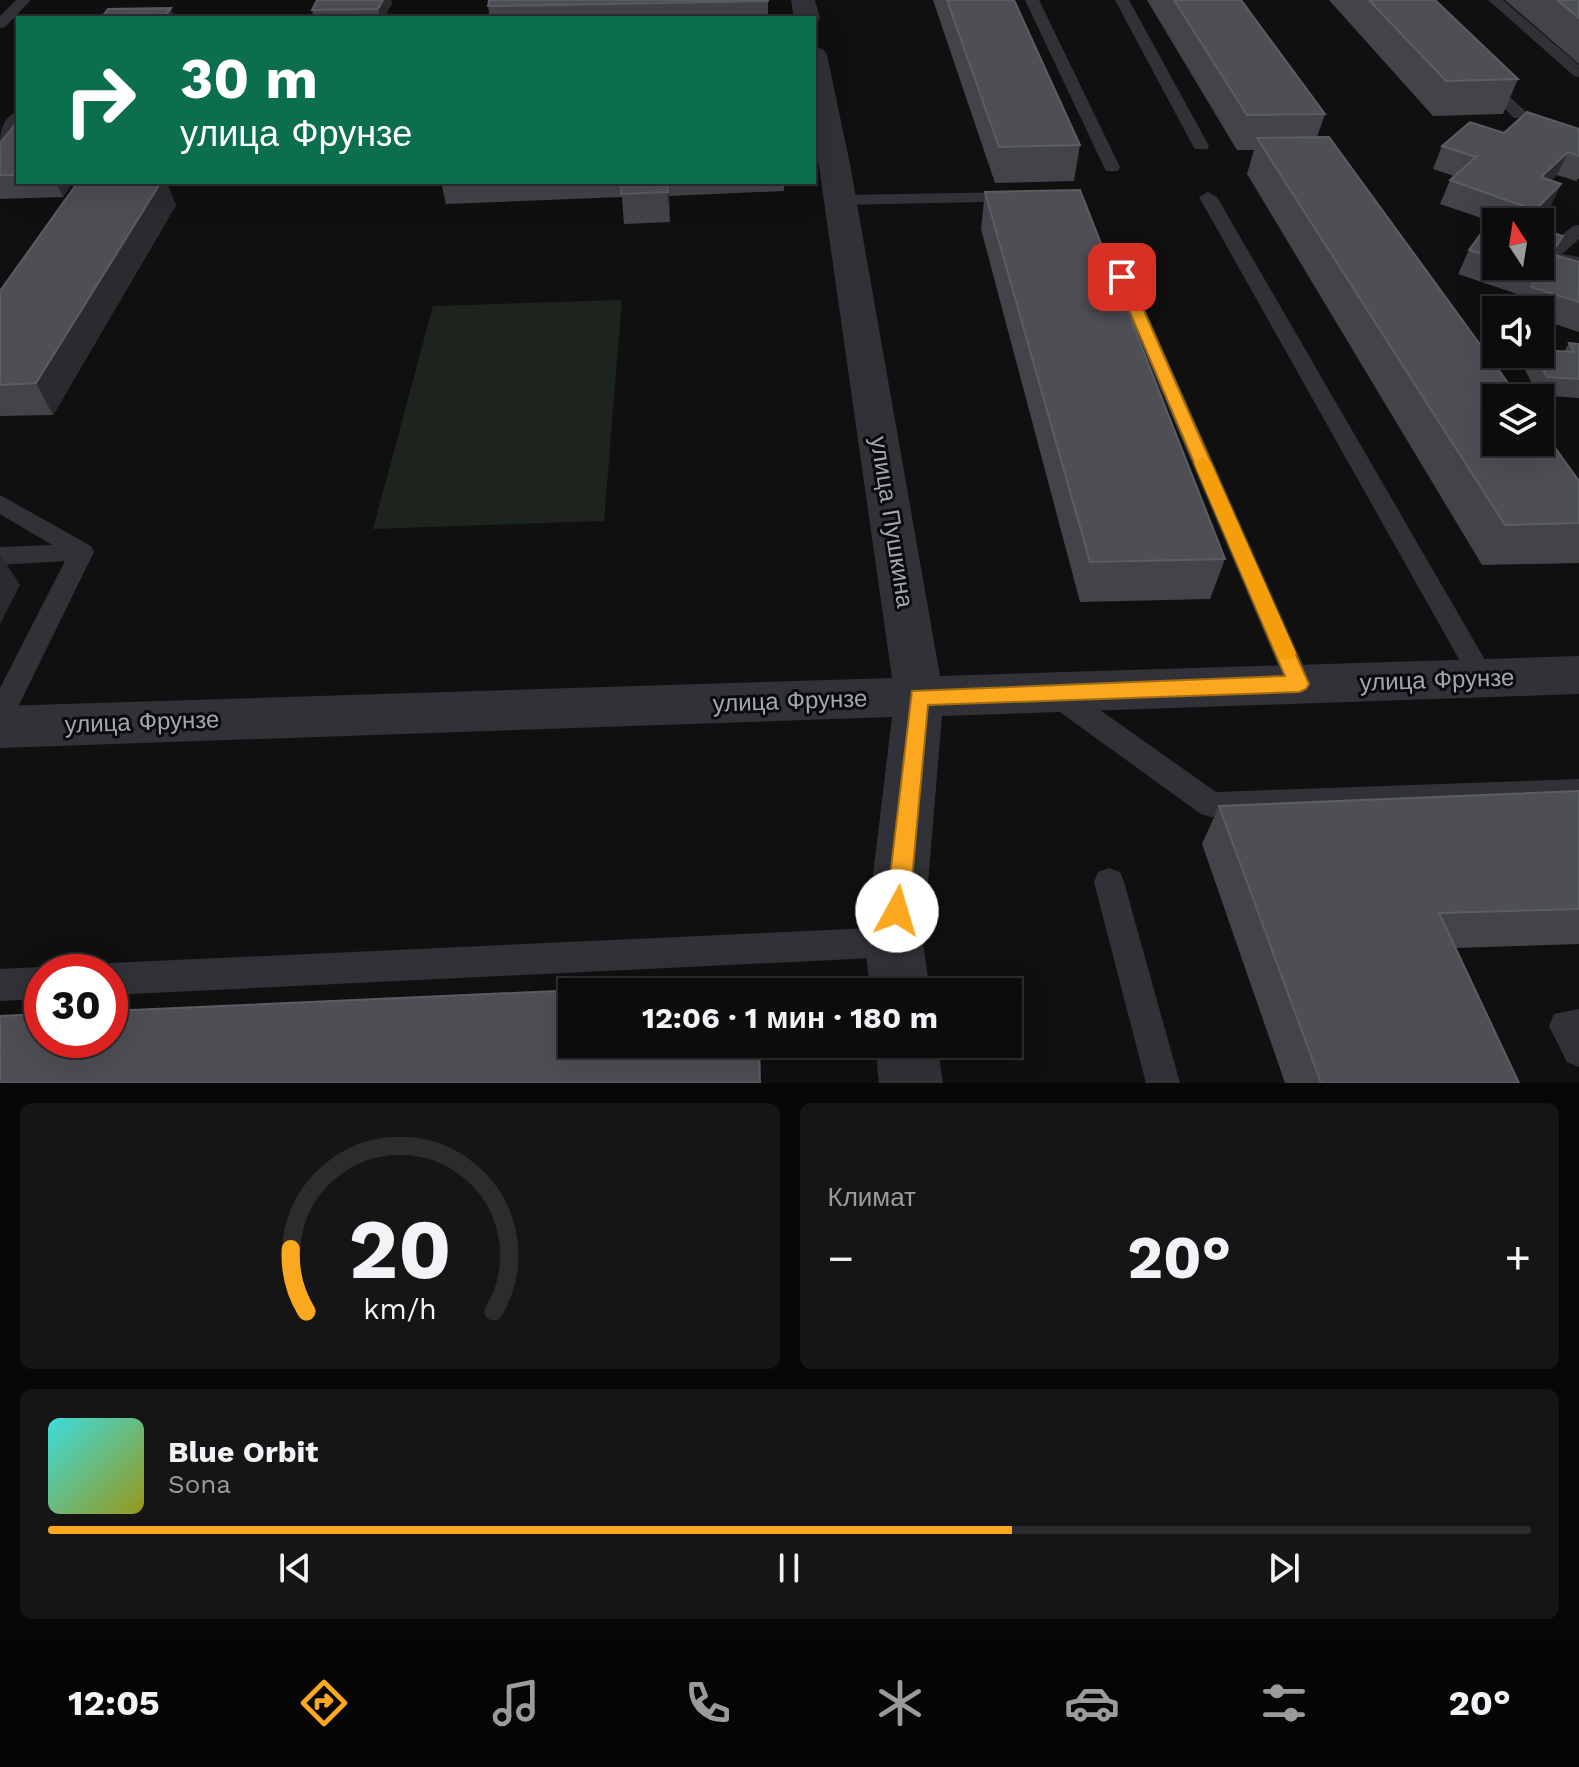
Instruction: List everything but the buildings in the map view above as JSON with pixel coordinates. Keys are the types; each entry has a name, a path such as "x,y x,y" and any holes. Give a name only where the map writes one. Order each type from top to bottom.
{"street":[{"name":"улица Пушкина","path":"816,66 841,200 919,697 897,967"},
{"name":"улица Фрунзе","path":"0,727 1579,675"},
{"path":"908,1058 911,1083"}],"lane":[{"path":"0,24 24,0"},
{"path":"1032,0 1112,167"},
{"path":"1122,0 1201,146"},
{"path":"1495,0 1579,73"},
{"path":"1478,73 1520,115"},
{"path":"0,139 15,110"},
{"path":"841,200 1042,196"},
{"path":"1208,197 1483,679"},
{"path":"1579,230 1548,256 1579,263"},
{"path":"1109,248 1299,684"},
{"path":"0,503 82,552"},
{"path":"0,556 82,552"},
{"path":"0,715 82,552"},
{"path":"1054,693 1211,805 1579,791"},
{"path":"1109,882 1163,1083"},
{"path":"128,979 897,967"},
{"path":"0,985 24,984"},
{"path":"1579,1025 1566,1026 1579,1050"}],"shaded area":[{"path":"622,300 604,521 373,529 433,306"}],"slow traffic":[{"path":"1203,463 1286,653"}],"route":[{"path":"897,911 919,697 1299,684 1122,277"}]}
